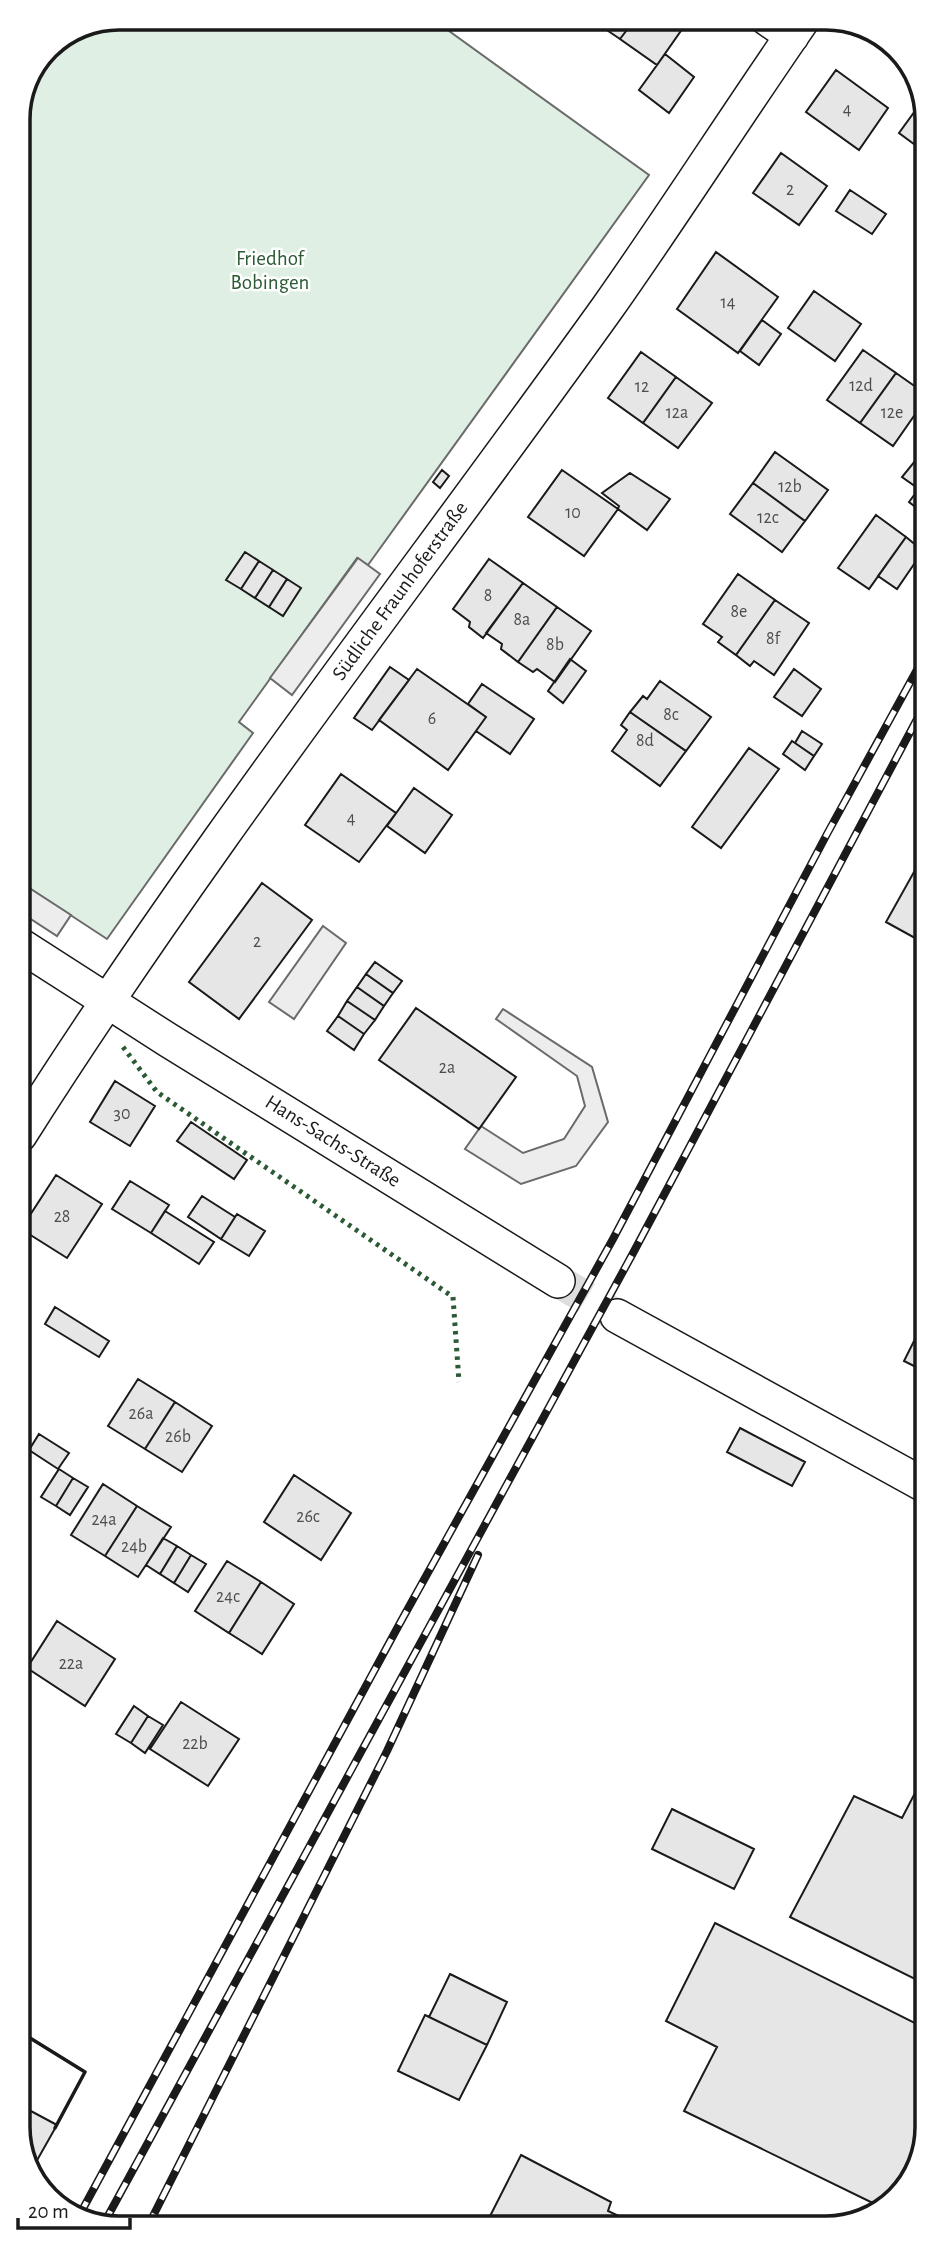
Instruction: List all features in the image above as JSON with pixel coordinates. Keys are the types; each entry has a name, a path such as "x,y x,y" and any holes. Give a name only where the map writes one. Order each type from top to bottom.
{"street":[{"name":"Südliche Fraunhoferstraße","path":"30,1120 107,1002 345,667 609,306 694,180 783,30"},
{"name":"Hans-Sachs-Straße","path":"30,952 558,1281"},
{"path":"617,1316 915,1480"}],"green space":[{"name":"Friedhof Bobingen","path":"448,30 649,175 368,565 357,558 239,722 253,733 107,939 30,889 30,113 36,84 56,56 69,45 84,36 101,31"}],"shaded area":[{"path":"358,558 380,574 292,695 270,678"},
{"path":"30,888 71,915 57,936 30,918"},
{"path":"323,926 346,943 294,1019 269,1002"},
{"path":"503,1009 592,1067 608,1122 576,1166 521,1184 465,1149 481,1126 523,1153 564,1139 585,1106 577,1076 496,1019"}],"building":[{"path":"607,30 627,30 620,39"},
{"path":"627,30 682,30 657,65 620,39"},
{"path":"665,54 694,77 669,113 639,90"},
{"path":"836,70 888,108 859,150 806,112"},
{"path":"915,112 915,145 899,133"},
{"path":"781,153 827,186 799,225 753,193"},
{"path":"850,190 886,214 872,234 836,211"},
{"path":"716,252 778,297 738,353 677,309"},
{"path":"814,291 861,324 835,361 788,328"},
{"path":"762,320 781,334 759,365 740,351"},
{"path":"863,350 896,373 860,423 827,400"},
{"path":"641,352 676,377 643,423 608,398"},
{"path":"896,373 915,386 915,414 893,446 860,423"},
{"path":"676,377 712,403 678,448 643,423"},
{"path":"775,452 828,490 805,521 753,483"},
{"path":"915,461 915,486 902,477"},
{"path":"442,470 449,476 440,488 433,482"},
{"path":"562,470 618,509 584,556 528,517"},
{"path":"630,473 670,499 647,530 618,509 619,506 602,493"},
{"path":"753,483 805,521 782,552 730,514"},
{"path":"915,494 915,507 909,502"},
{"path":"876,515 906,537 869,589 838,568"},
{"path":"906,537 915,544 915,563 897,589 878,576"},
{"path":"245,552 259,561 241,589 226,580"},
{"path":"489,559 523,583 483,638 469,627 470,622 453,609"},
{"path":"259,561 273,570 255,598 241,589"},
{"path":"273,570 287,579 269,607 255,598"},
{"path":"738,574 775,600 736,655 718,642 722,637 703,624"},
{"path":"287,579 301,588 283,616 269,607"},
{"path":"523,583 557,607 518,662 501,649 502,644 486,633"},
{"path":"775,600 809,623 774,675 754,661 750,666 736,655"},
{"path":"557,607 591,631 555,682 537,669 533,672 518,662"},
{"path":"570,659 586,671 563,703 548,691"},
{"path":"390,667 409,680 372,730 354,718"},
{"path":"417,669 486,717 448,770 379,720"},
{"path":"794,669 821,689 802,716 774,697"},
{"path":"660,681 711,717 686,751 630,712 643,696 647,699"},
{"path":"482,684 534,719 510,754 476,731 486,717 468,704"},
{"path":"630,712 686,751 660,786 612,751 627,730 621,725"},
{"path":"802,731 822,744 814,756 795,743"},
{"path":"792,741 814,756 805,770 783,754"},
{"path":"749,748 779,769 721,848 692,827"},
{"path":"341,774 396,813 359,862 305,825"},
{"path":"414,788 452,815 425,853 387,826"},
{"path":"915,870 915,938 886,922"},
{"path":"262,883 312,920 239,1019 189,982"},
{"path":"375,962 402,981 393,993 366,974"},
{"path":"366,974 393,993 384,1006 357,987"},
{"path":"357,987 384,1006 375,1020 347,1001"},
{"path":"347,1001 375,1020 364,1034 338,1016"},
{"path":"416,1008 516,1077 479,1129 379,1060"},
{"path":"338,1016 364,1034 354,1050 327,1031"},
{"path":"115,1081 155,1106 130,1146 90,1122"},
{"path":"191,1122 247,1160 234,1179 177,1141"},
{"path":"56,1175 102,1204 67,1258 30,1235 30,1215"},
{"path":"130,1181 169,1205 151,1233 112,1209"},
{"path":"202,1196 235,1217 221,1239 188,1217"},
{"path":"165,1211 214,1242 199,1264 151,1233"},
{"path":"237,1214 265,1231 249,1256 221,1239"},
{"path":"55,1307 109,1341 99,1357 45,1324"},
{"path":"915,1339 915,1366 904,1361"},
{"path":"138,1379 175,1402 145,1449 108,1426"},
{"path":"175,1402 212,1426 182,1472 145,1449"},
{"path":"740,1428 805,1462 792,1486 727,1452"},
{"path":"39,1434 69,1453 58,1469 30,1448"},
{"path":"59,1469 73,1478 56,1506 41,1497"},
{"path":"294,1475 351,1513 321,1560 264,1522"},
{"path":"73,1478 88,1487 70,1515 56,1506"},
{"path":"103,1484 137,1506 105,1556 71,1535"},
{"path":"137,1506 171,1527 138,1577 105,1556"},
{"path":"163,1538 177,1546 160,1574 146,1565"},
{"path":"177,1546 191,1555 174,1583 160,1574"},
{"path":"191,1555 206,1564 188,1592 174,1583"},
{"path":"227,1561 261,1582 229,1633 195,1611"},
{"path":"261,1582 294,1604 262,1654 229,1633"},
{"path":"57,1621 115,1659 85,1706 30,1670 30,1663"},
{"path":"181,1702 239,1739 208,1786 150,1749"},
{"path":"134,1706 148,1716 131,1743 116,1734"},
{"path":"148,1716 163,1725 145,1753 131,1743"},
{"path":"915,1793 915,1979 790,1917 854,1796 902,1818"},
{"path":"672,1809 754,1849 734,1889 652,1849"},
{"path":"715,1923 915,2023 914,2139 910,2158 899,2178 873,2203 684,2111 717,2047 666,2021"},
{"path":"450,1974 507,2002 487,2045 429,2017"},
{"path":"425,2015 487,2045 459,2100 398,2071"},
{"path":"30,2111 57,2125 36,2161 31,2139"},
{"path":"521,2155 611,2202 608,2211 619,2216 490,2216"}],"tunnel":[{"path":"558,1281 617,1316"}],"railway":[{"path":"83,2209 400,1623 613,1239 915,673"},
{"path":"108,2216 632,1255 915,723"},
{"path":"153,2216 387,1751 478,1555"}],"hedge":[{"path":"123,1047 157,1092 453,1297 459,1382"}],"wall":[{"path":"30,2038 85,2072 55,2128"}]}
